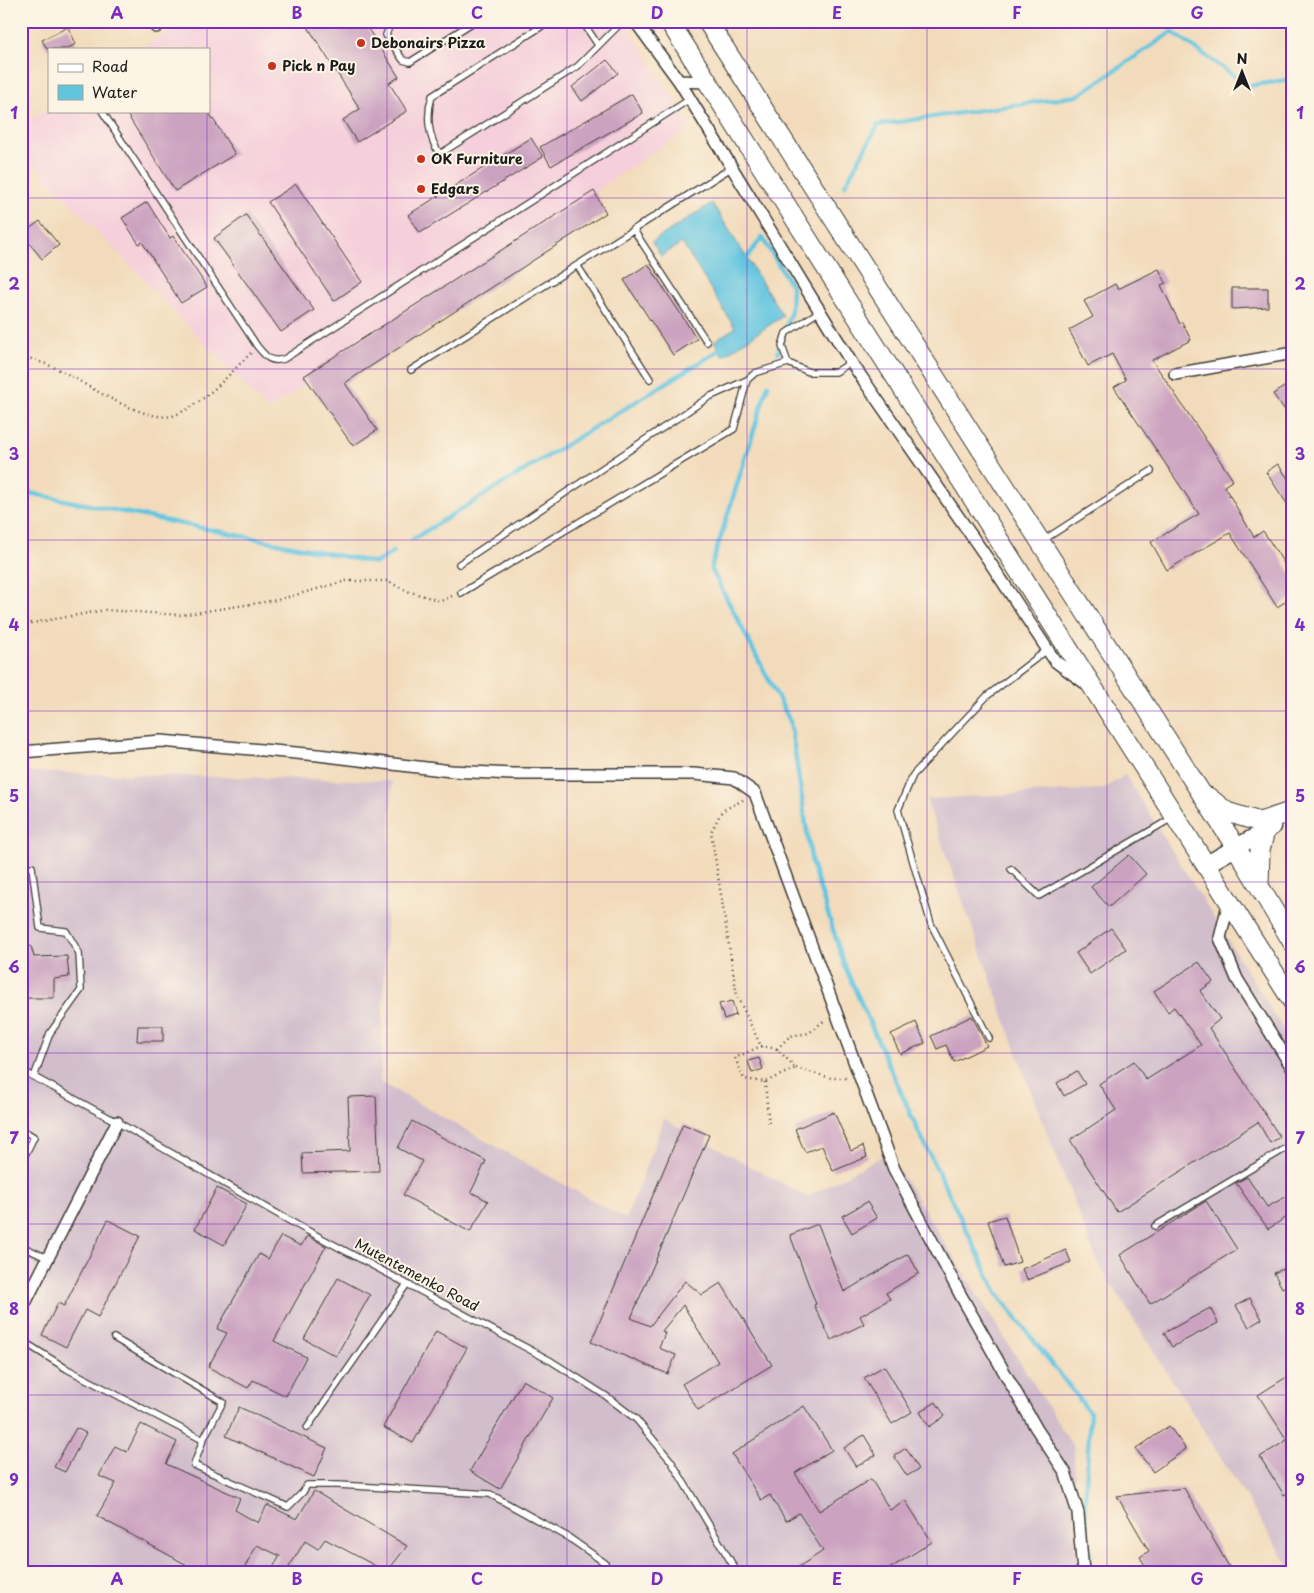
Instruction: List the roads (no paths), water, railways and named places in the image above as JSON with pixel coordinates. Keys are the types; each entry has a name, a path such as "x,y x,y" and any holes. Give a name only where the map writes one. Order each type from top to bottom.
{"highway":[{"path":"669,21 706,82 1176,815 1293,1002"},
{"path":"707,21 1237,849 1293,944"},
{"path":"1199,790 1227,812 1260,822 1293,813"},
{"path":"1259,886 1260,850 1265,831"}],"main road":[{"path":"1207,864 1237,849 1293,813"}],"street":[{"path":"635,21 679,81 851,362 987,558 1054,661 1096,691"},
{"path":"679,81 706,82"},
{"path":"1175,374 1293,353"},
{"path":"21,752 161,741 318,755 451,771 521,774 694,774 734,778 755,793 894,1169 960,1294 1036,1428 1065,1472 1078,1513 1083,1572"},
{"path":"1229,900 1220,938 1237,979 1293,1069"},
{"path":"21,1311 118,1122"}],"lane":[{"path":"394,21 390,24 386,35 403,60 410,62 475,21"},
{"path":"550,21 432,96 428,108 430,131 434,145 440,154 578,66 623,21"},
{"path":"582,21 598,45"},
{"path":"103,112 258,346 268,359 276,362 284,359 690,99"},
{"path":"411,370 731,168"},
{"path":"633,229 707,342"},
{"path":"577,265 650,379"},
{"path":"788,363 782,346 786,333 820,311"},
{"path":"459,564 709,397 747,380 755,373 788,363 809,372 836,372 851,362"},
{"path":"461,593 734,428 747,380"},
{"path":"1040,542 1151,471"},
{"path":"989,1038 931,924 898,810 913,775 987,696 1047,650"},
{"path":"1011,869 1039,896 1176,815"},
{"path":"32,867 40,928 66,931 79,954 81,990 50,1033 34,1077"},
{"name":"Mutentemenko Road","path":"21,1070 118,1122 297,1225 552,1361 636,1418 671,1461 737,1572"},
{"path":"21,1129 34,1137 21,1163"},
{"path":"1156,1226 1293,1144"},
{"path":"21,1246 47,1258"},
{"path":"307,1428 407,1284"},
{"path":"114,1338 223,1402 194,1465 288,1507 303,1492 307,1485 338,1484 490,1494 568,1537 605,1563 608,1572"},
{"path":"21,1340 67,1369 204,1440"}],"water":[{"path":"712,203 783,316 723,356 714,341 735,328 682,243 661,256 652,242"}],"waterway":[{"path":"845,185 878,125 1077,96 1172,32 1248,86 1293,79"},
{"path":"744,262 762,237 792,287 791,311 783,336"},
{"path":"778,352 781,343"},
{"path":"413,539 723,348"},
{"path":"768,385 711,568 790,721 812,864 845,967 916,1126 997,1293 1090,1413 1085,1506 1092,1572"},
{"path":"21,425 29,493"},
{"path":"21,493 29,493 376,563 393,552"}],"place":[{"name":"Debonairs Pizza","path":"361,43"},
{"name":"Pick n Pay","path":"272,66"},
{"name":"OK Furniture","path":"421,159"},
{"name":"Edgars","path":"421,189"}]}
